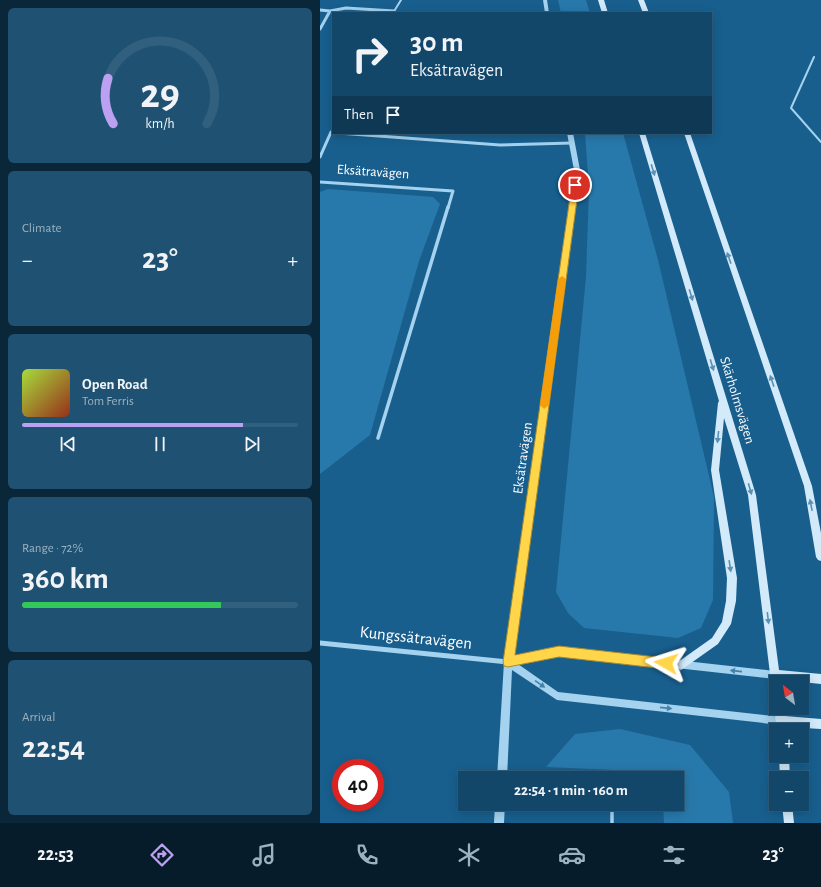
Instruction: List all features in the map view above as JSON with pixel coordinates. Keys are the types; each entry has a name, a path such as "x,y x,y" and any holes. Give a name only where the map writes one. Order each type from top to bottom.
{"main road":[{"path":"601,0 605,12"},
{"path":"641,0 646,12"},
{"name":"Skärholmsvägen","path":"642,134 752,495 776,675"},
{"path":"687,134 808,486 821,557"},
{"path":"681,665 715,641 726,624 731,601 732,578 715,470 722,398"},
{"path":"809,679 821,679"},
{"path":"809,725 821,724"},
{"path":"788,811 789,823"}],"street":[{"path":"545,0 547,12"},
{"path":"320,10 330,11 346,8 394,12"},
{"path":"320,29 330,11"},
{"name":"Eksätravägen","path":"320,157 332,131"},
{"path":"352,134 500,145 572,143"},
{"name":"Eksätravägen","path":"502,771 508,662 577,170 570,134"},
{"name":"Eksätravägen","path":"320,182 453,191 378,438"},
{"name":"Kungssätravägen","path":"320,643 508,662 559,651 769,677"},
{"name":"Kungssätravägen","path":"508,662 557,696 769,724"},
{"path":"499,823 500,811"}],"lane":[{"path":"394,12 400,0"},
{"path":"814,57 791,108 821,142"},
{"path":"612,811 612,823"}],"shaded area":[{"path":"558,0 586,0 590,12 561,12"},
{"path":"585,134 623,134 658,260 714,497 713,600 701,628 678,638 584,628 568,613 556,592 586,277 589,189"},
{"path":"328,189 433,197 440,204 419,261 370,435 320,474 320,192"},
{"path":"620,729 690,745 729,792 733,823 664,823 663,811 684,811 684,771 637,771 546,767 575,734"}],"slow traffic":[{"path":"544,405 562,279"}],"route":[{"path":"575,185 508,662 559,651 666,663"}]}
